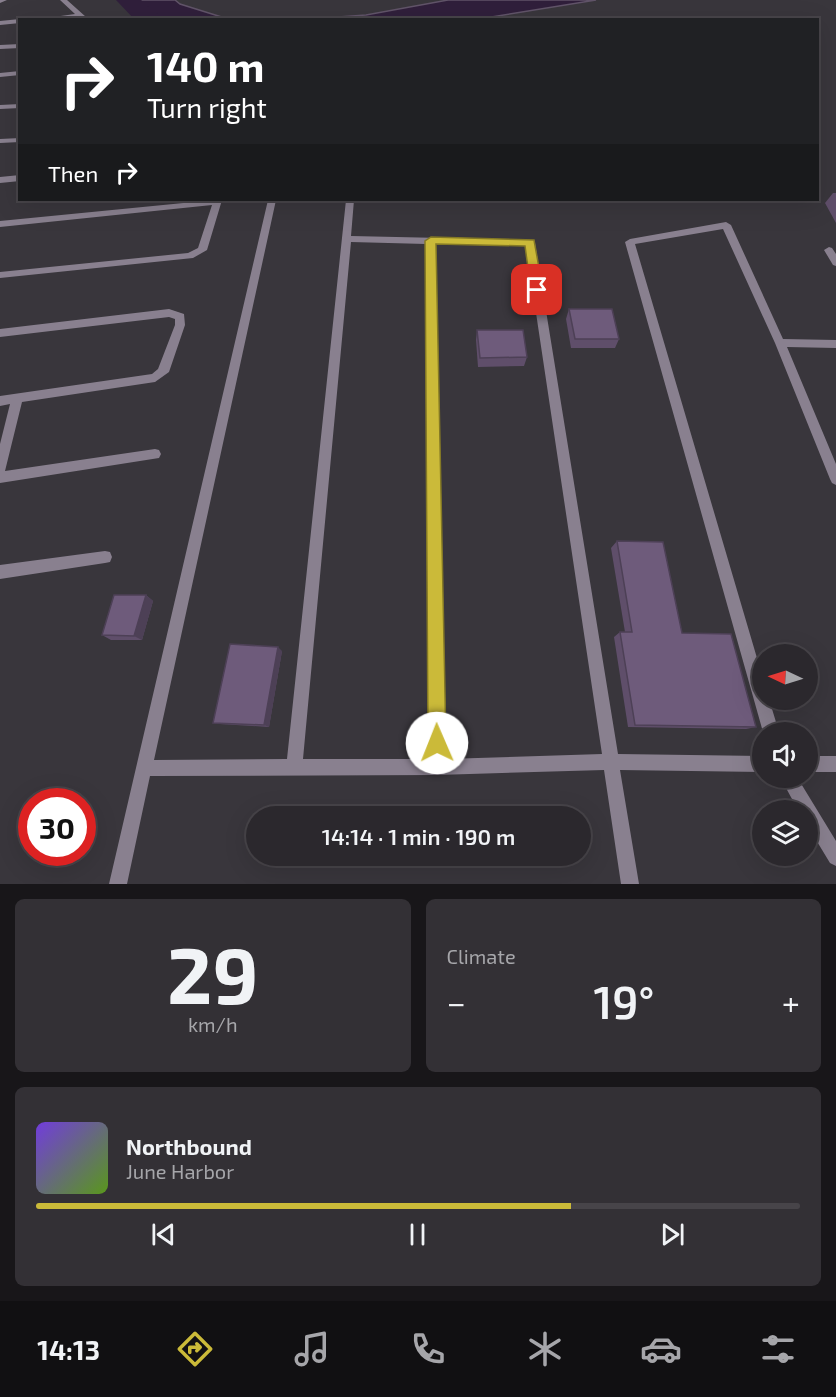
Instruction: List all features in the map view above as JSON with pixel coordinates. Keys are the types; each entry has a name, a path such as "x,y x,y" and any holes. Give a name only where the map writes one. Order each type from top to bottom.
{"street":[{"path":"63,0 84,17"},
{"path":"68,18 84,17"},
{"path":"0,23 18,21"},
{"path":"0,47 18,46"},
{"path":"0,75 18,74"},
{"path":"0,107 18,106"},
{"path":"0,141 18,140"},
{"path":"0,180 18,178"},
{"path":"0,224 218,201 202,250 190,256 0,275"},
{"path":"118,884 273,201"},
{"path":"294,767 350,201"},
{"path":"768,722 630,242 726,225 780,343 836,479"},
{"path":"346,239 530,243 609,762 630,884"},
{"path":"431,241 437,767"},
{"path":"829,250 836,262"},
{"path":"0,333 169,313 180,317 180,325 163,372 154,378 0,401"},
{"path":"780,343 836,344"},
{"path":"0,469 17,399"},
{"path":"0,477 155,454"},
{"path":"0,573 105,557"},
{"path":"144,768 437,767 609,762 752,764"},
{"path":"818,764 836,764"},
{"path":"795,788 836,857"}],"shaded area":[{"path":"126,0 175,0 180,4 225,18 160,18"},
{"path":"448,0 596,0 485,18 324,18 366,15"}],"building":[{"path":"569,309 612,309 619,339 575,339"},
{"path":"477,330 523,330 527,357 480,358"},
{"path":"617,541 663,542 682,633 731,634 755,722 752,722 752,727 635,725 620,632 632,632"},
{"path":"114,595 146,595 134,636 102,635"},
{"path":"230,644 278,647 264,725 213,723"}],"waterway":[{"path":"128,0 149,18"}],"route":[{"path":"437,743 431,241 530,243 537,290"}]}
